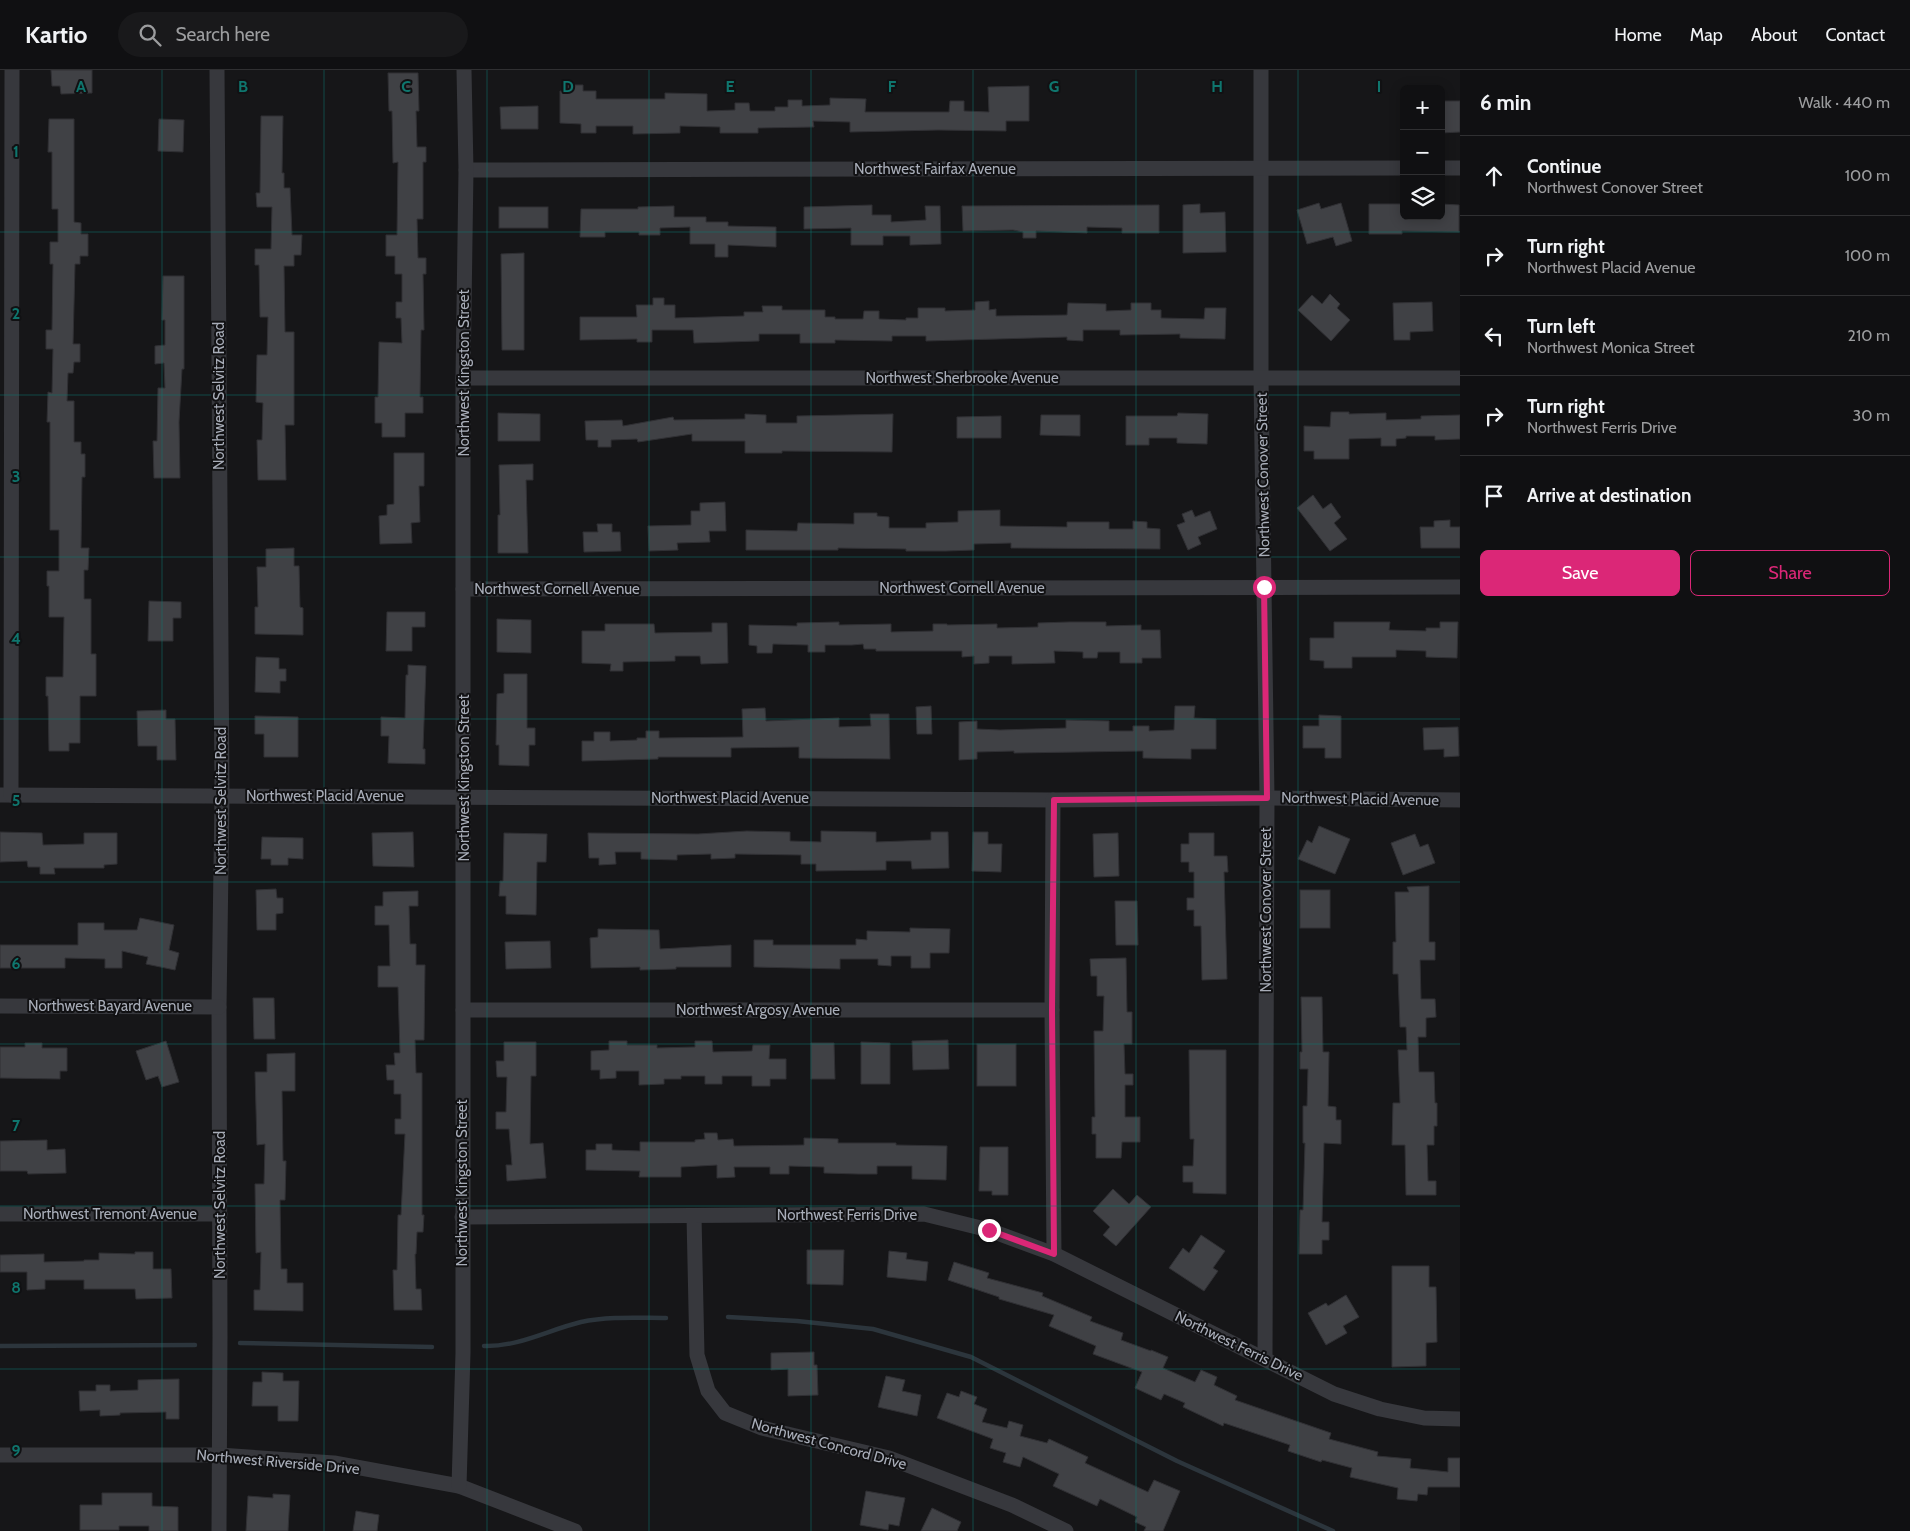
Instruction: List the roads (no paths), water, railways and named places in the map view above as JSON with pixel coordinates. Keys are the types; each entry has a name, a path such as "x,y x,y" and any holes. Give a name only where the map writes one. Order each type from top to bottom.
{"street":[{"path":"6,795 5,171 12,70"},
{"name":"Northwest Selvitz Road","path":"217,70 222,796 219,1007 219,1531"},
{"name":"Northwest Kingston Street","path":"459,1486 463,1353 463,378 466,170 464,70"},
{"name":"Northwest Conover Street","path":"1261,70 1262,378 1267,798 1264,1359"},
{"name":"Northwest Fairfax Avenue","path":"466,170 1400,168"},
{"path":"1445,168 1460,168"},
{"name":"Northwest Sherbrooke Avenue","path":"463,378 1460,378"},
{"name":"Northwest Cornell Avenue","path":"463,589 1460,587"},
{"name":"Northwest Placid Avenue","path":"6,795 1460,800"},
{"path":"1054,800 1052,1010 1054,1254"},
{"name":"Northwest Bayard Avenue","path":"0,1006 219,1007"},
{"name":"Northwest Argosy Avenue","path":"463,1010 1052,1010"},
{"name":"Northwest Tremont Avenue","path":"0,1214 220,1214"},
{"name":"Northwest Ferris Drive","path":"462,1217 924,1214 989,1230 1054,1254 1334,1394 1380,1409 1424,1418 1460,1419"},
{"name":"Northwest Concord Drive","path":"694,1216 697,1355 708,1391 725,1413 762,1428 889,1458 1012,1505 1066,1531"},
{"name":"Northwest Riverside Drive","path":"0,1455 219,1455 334,1463 459,1486 575,1531"}],"waterway":[{"path":"728,1317 797,1321 873,1329 971,1357 1177,1461 1333,1531"},
{"path":"484,1346 509,1344 591,1320 666,1318"},
{"path":"240,1343 432,1347"},
{"path":"0,1346 195,1345"}]}
